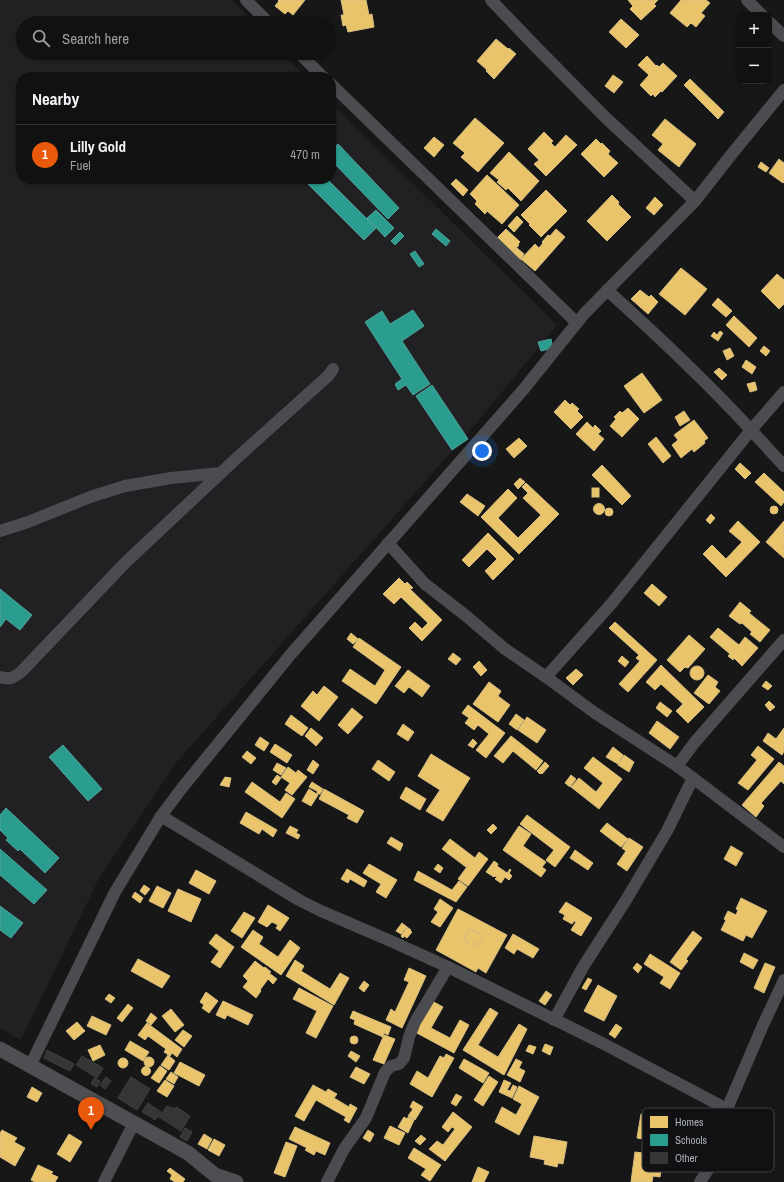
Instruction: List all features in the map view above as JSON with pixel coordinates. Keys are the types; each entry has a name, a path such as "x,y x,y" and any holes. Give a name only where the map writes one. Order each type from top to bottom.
{"main road":[{"path":"0,1049 188,1153 214,1179 236,1182"}],"street":[{"path":"246,0 262,16"},
{"path":"491,0 605,117 695,201"},
{"path":"747,0 759,12"},
{"path":"772,25 784,36"},
{"path":"306,60 318,72"},
{"path":"336,89 577,323"},
{"path":"30,1066 115,892 161,816 182,788 291,654 523,390 577,323 607,290 695,201 784,90"},
{"path":"607,290 660,338 732,409 784,466"},
{"path":"0,677 10,679 21,672 126,562 239,456 328,376 333,369"},
{"path":"546,677 607,609 751,430 784,392"},
{"path":"0,531 28,522 90,497 125,486 171,478 221,474"},
{"path":"388,543 425,584 505,649 595,713 678,766 784,847"},
{"path":"678,766 695,742 784,640"},
{"path":"554,1020 584,967 667,831 694,778"},
{"path":"161,816 299,900 448,967 602,1043 725,1108"},
{"path":"327,1182 344,1149 366,1118 385,1072 391,1066 398,1064 404,1058 409,1037 415,1022 448,967"},
{"path":"727,1108 763,1025 779,1002 784,980"},
{"path":"104,1182 134,1123"},
{"path":"700,1182 706,1172"}],"shaded area":[{"path":"0,0 232,0 247,16 16,16 16,60 289,60 300,72 16,72 16,184 336,184 336,108 557,325 469,432 176,763 99,878 21,1040 0,1028"}],"building: Homes":[{"path":"278,0 305,0 293,15 288,11 285,14 275,6 279,1"},
{"path":"341,0 366,0 369,15 372,14 374,27 348,32 346,25 343,26 341,15 344,15"},
{"path":"628,0 658,0 654,4 656,6 641,20 630,9 633,6"},
{"path":"681,0 706,0 710,3 701,13 705,16 696,27 691,23 687,27 670,13"},
{"path":"621,19 639,35 626,48 609,32"},
{"path":"496,39 516,54 494,79 477,61"},
{"path":"647,56 656,66 657,65 659,67 663,63 677,76 662,92 661,91 655,97 653,94 651,96 640,85 649,75 638,65"},
{"path":"613,75 623,82 614,93 605,86"},
{"path":"690,79 724,112 718,119 684,85"},
{"path":"475,118 504,143 478,172 461,157 465,153 453,143"},
{"path":"665,119 696,144 679,167 658,150 663,144 652,135"},
{"path":"544,132 553,141 551,143 555,147 566,135 577,145 546,176 534,164 539,160 528,149"},
{"path":"434,137 444,145 434,157 424,148"},
{"path":"596,139 610,151 608,154 618,163 604,177 581,154"},
{"path":"509,152 539,181 521,201 508,188 506,190 497,182 499,180 490,173"},
{"path":"779,159 784,163 783,183 769,173"},
{"path":"761,162 769,168 766,172 758,167"},
{"path":"487,175 519,205 502,224 487,211 485,214 475,204 477,201 470,194"},
{"path":"456,179 468,190 463,196 451,184"},
{"path":"546,190 567,211 541,237 521,215"},
{"path":"612,195 619,202 618,204 631,217 607,241 587,221"},
{"path":"655,197 663,205 654,215 646,208"},
{"path":"517,216 523,222 514,232 508,226"},
{"path":"506,229 520,242 512,253 497,238"},
{"path":"556,229 565,237 535,271 521,259 535,244 539,248 548,235 550,236"},
{"path":"517,248 524,254 520,260 512,253"},
{"path":"681,268 707,289 685,315 659,294"},
{"path":"777,274 784,280 784,304 779,309 761,291"},
{"path":"640,290 649,297 651,295 658,302 648,314 631,299"},
{"path":"718,298 732,311 726,317 712,305"},
{"path":"734,316 757,338 749,347 726,325"},
{"path":"720,331 723,333 718,341 711,336 714,332 717,335"},
{"path":"764,346 770,351 766,356 760,351"},
{"path":"730,348 734,356 727,360 723,351"},
{"path":"746,360 756,367 752,374 742,367"},
{"path":"719,368 727,375 722,380 714,372"},
{"path":"642,373 662,400 644,413 624,386"},
{"path":"755,382 757,390 750,392 747,384"},
{"path":"565,400 570,405 572,403 579,409 577,411 583,417 571,429 554,412"},
{"path":"628,408 639,419 622,437 610,426 616,419 614,417 620,411 622,413"},
{"path":"684,411 690,420 680,426 675,417"},
{"path":"694,420 708,438 704,441 705,443 694,452 692,449 681,458 672,445 678,440 674,435"},
{"path":"587,422 593,428 595,425 601,431 598,434 604,439 594,451 576,434"},
{"path":"656,437 671,456 663,463 648,444"},
{"path":"519,438 527,446 514,458 506,449"},
{"path":"740,463 751,473 745,479 735,469"},
{"path":"602,465 631,496 622,505 592,475"},
{"path":"764,473 784,492 784,502 781,506 755,482"},
{"path":"520,478 525,482 518,489 514,484"},
{"path":"526,483 559,514 519,554 481,517 508,489 517,498 498,518 518,538 541,515 523,498 528,493 522,487"},
{"path":"592,488 599,488 599,497 592,497"},
{"path":"467,494 485,506 478,516 460,502"},
{"path":"597,504 601,504 603,505 603,513 597,514 594,511 594,507"},
{"path":"772,506 776,506 778,510 776,514 772,514 770,512 770,508"},
{"path":"607,508 611,508 613,512 611,516 607,516 605,514 605,510"},
{"path":"711,514 715,518 710,524 706,520"},
{"path":"738,521 760,542 726,577 703,554 712,545 726,559 742,542 729,531"},
{"path":"784,521 784,558 766,542"},
{"path":"488,533 514,559 493,580 485,571 497,559 487,549 469,567 462,560"},
{"path":"399,578 405,584 407,582 413,588 410,589 442,620 422,641 409,628 415,622 422,629 428,623 401,597 394,604 383,594"},
{"path":"652,584 667,597 659,606 644,593"},
{"path":"740,602 751,611 749,613 770,630 760,642 750,634 752,632 742,623 740,624 729,616"},
{"path":"615,622 657,660 628,692 619,684 640,661 636,658 639,655 609,628"},
{"path":"718,628 739,645 745,637 758,648 742,666 734,658 733,660 728,656 730,654 710,637"},
{"path":"351,633 358,639 353,644 347,639"},
{"path":"689,635 705,649 688,668 685,667 680,672 667,660"},
{"path":"359,638 401,667 376,704 342,681 350,669 375,686 385,670 353,647"},
{"path":"453,653 461,659 456,665 448,659"},
{"path":"622,656 629,662 625,667 618,661"},
{"path":"479,661 487,670 481,676 473,667"},
{"path":"661,665 704,707 688,723 676,711 683,704 661,684 655,690 646,682"},
{"path":"697,666 702,668 704,673 702,678 697,680 692,678 690,673 692,668"},
{"path":"576,669 583,675 573,685 566,678"},
{"path":"408,670 430,686 422,697 409,687 404,693 395,686"},
{"path":"708,675 718,682 715,687 720,691 709,704 694,693"},
{"path":"766,681 772,686 768,690 762,686"},
{"path":"489,682 501,691 498,696 510,705 498,722 473,704"},
{"path":"324,686 338,697 319,721 301,706 313,691 317,695"},
{"path":"769,701 775,707 770,711 765,705"},
{"path":"660,702 672,711 667,717 656,708"},
{"path":"468,705 505,733 486,758 476,750 489,734 478,725 474,730 465,723 469,718 462,713"},
{"path":"352,708 363,717 348,734 338,725"},
{"path":"516,714 524,720 517,730 509,724"},
{"path":"291,715 308,728 302,736 285,724"},
{"path":"527,717 546,730 537,743 518,730"},
{"path":"657,721 679,737 670,749 649,733"},
{"path":"403,724 414,732 408,741 397,734"},
{"path":"311,728 323,738 316,746 305,736"},
{"path":"784,728 784,751 782,755 763,741 768,733 776,739"},
{"path":"511,736 543,761 536,770 513,751 503,763 494,756"},
{"path":"260,737 269,743 264,751 255,745"},
{"path":"473,739 477,743 473,748 468,745"},
{"path":"275,744 292,755 287,763 270,752"},
{"path":"758,746 774,759 748,790 738,783 757,760 751,755"},
{"path":"613,747 623,755 618,764 606,757"},
{"path":"247,751 256,758 251,764 242,757"},
{"path":"431,754 470,778 443,821 426,811 440,790 418,776"},
{"path":"624,755 634,762 629,772 618,765"},
{"path":"593,757 622,779 599,809 571,787 579,778 596,792 603,783 584,768"},
{"path":"313,760 319,765 313,774 307,770"},
{"path":"378,760 395,772 389,781 372,769"},
{"path":"545,762 549,766 542,774 540,774 537,771"},
{"path":"779,762 784,766 784,784 781,781 761,803 764,806 756,817 742,805"},
{"path":"277,763 286,768 281,775 273,770"},
{"path":"288,767 296,773 298,770 307,777 292,795 285,790 290,783 281,777"},
{"path":"277,775 281,778 276,785 272,782"},
{"path":"571,775 576,779 570,787 565,783"},
{"path":"225,777 231,778 229,787 220,785"},
{"path":"252,782 280,802 286,793 295,799 282,818 245,792"},
{"path":"312,782 323,789 320,794 317,794 317,791 309,787"},
{"path":"406,787 426,799 420,810 400,798"},
{"path":"309,789 318,795 311,806 302,801"},
{"path":"324,789 364,811 357,823 347,818 349,815 319,799"},
{"path":"246,812 277,830 273,837 262,829 259,834 240,823"},
{"path":"527,815 570,847 555,867 546,860 554,850 520,824"},
{"path":"607,823 628,839 621,847 600,831"},
{"path":"493,824 497,828 491,834 487,830"},
{"path":"290,826 298,830 296,833 300,835 298,839 286,833"},
{"path":"519,826 531,834 523,846 546,862 542,867 546,870 541,877 503,850"},
{"path":"391,837 403,844 400,851 387,843"},
{"path":"629,838 643,847 627,871 617,864 626,851 622,848"},
{"path":"450,839 475,858 479,852 488,859 468,886 458,879 469,864 466,867 442,849"},
{"path":"731,846 743,853 736,866 724,859"},
{"path":"575,850 593,863 588,870 570,858"},
{"path":"494,861 498,864 497,866 507,873 510,869 511,870 509,873 512,876 509,880 505,877 501,883 495,879 497,877 494,877 486,872"},
{"path":"369,864 397,880 386,898 376,892 381,884 363,873"},
{"path":"438,864 443,868 440,873 434,869"},
{"path":"347,869 367,881 364,887 350,879 348,883 341,879"},
{"path":"196,870 216,881 209,894 189,883"},
{"path":"418,871 452,890 459,881 467,887 456,902 414,880"},
{"path":"144,885 150,889 145,895 140,891"},
{"path":"157,886 171,893 163,908 149,901"},
{"path":"178,889 201,899 191,922 168,911"},
{"path":"135,892 143,898 140,903 132,897"},
{"path":"741,898 767,911 752,938 746,935 743,941 721,930 726,920 724,919 728,911 736,915 738,910 736,909"},
{"path":"440,899 453,908 440,927 431,922 438,912 434,909"},
{"path":"566,902 592,918 581,936 571,930 576,922 574,921 572,924 563,919 565,915 559,912"},
{"path":"268,905 289,918 280,931 276,928 278,925 272,922 267,927 258,922"},
{"path":"458,909 507,935 486,973 478,968 476,972 436,950","holes":["470,929 483,936 477,945 475,943 473,946 464,940"]},
{"path":"244,912 255,918 242,938 231,931"},
{"path":"402,923 407,927 401,934 396,931"},
{"path":"407,927 412,932 407,938 404,936 403,938 401,936"},
{"path":"470,929 483,936 477,945 475,943 473,946 464,940"},
{"path":"253,930 263,937 259,944 278,957 290,940 300,948 281,975 241,947"},
{"path":"693,931 702,938 686,959 688,961 681,970 670,962"},
{"path":"216,934 234,947 220,968 211,962 219,951 209,943"},
{"path":"513,934 539,949 533,958 517,949 514,954 505,948"},
{"path":"744,953 758,960 753,969 740,962"},
{"path":"650,954 680,973 670,989 660,983 664,977 644,964"},
{"path":"138,959 170,976 162,988 131,971"},
{"path":"295,960 304,966 301,971 330,989 340,973 349,978 334,1005 286,976"},
{"path":"255,961 264,968 265,967 271,972 269,973 277,979 273,984 268,979 256,998 243,987 248,981 243,976"},
{"path":"637,963 642,967 638,973 633,968"},
{"path":"765,963 775,967 764,993 754,988"},
{"path":"409,968 426,976 402,1028 386,1020 391,1009 395,1012 409,982 404,980"},
{"path":"588,978 592,980 586,990 582,988"},
{"path":"364,981 369,985 364,992 359,988"},
{"path":"598,985 617,996 604,1021 584,1011"},
{"path":"299,988 333,1006 316,1038 306,1033 317,1011 293,999"},
{"path":"546,991 552,995 545,1005 539,1001"},
{"path":"206,992 218,1001 209,1013 202,1008 204,1005 200,1002"},
{"path":"109,994 115,998 111,1003 105,999"},
{"path":"223,1001 253,1015 248,1025 227,1015 225,1019 216,1015"},
{"path":"432,1001 443,1007 431,1028 450,1038 460,1020 469,1025 454,1053 415,1032"},
{"path":"128,1004 133,1008 122,1022 117,1018"},
{"path":"490,1008 498,1013 478,1045 498,1057 519,1024 527,1029 504,1075 463,1050"},
{"path":"171,1009 184,1025 175,1032 162,1016"},
{"path":"353,1011 391,1027 388,1035 384,1033 383,1037 354,1024 355,1020 350,1018"},
{"path":"151,1013 157,1018 151,1025 146,1021"},
{"path":"92,1016 111,1025 106,1035 87,1026"},
{"path":"77,1022 85,1031 74,1040 66,1031"},
{"path":"147,1023 182,1049 177,1057 172,1053 170,1056 164,1052 166,1049 148,1036 145,1040 138,1035"},
{"path":"616,1024 622,1028 615,1038 609,1034"},
{"path":"183,1030 192,1036 184,1047 175,1040"},
{"path":"384,1035 395,1039 384,1064 373,1060"},
{"path":"352,1036 356,1036 358,1040 356,1044 352,1044 350,1042 350,1038"},
{"path":"130,1041 149,1052 143,1061 125,1050"},
{"path":"545,1044 553,1047 550,1055 542,1051"},
{"path":"100,1045 105,1055 93,1061 88,1050"},
{"path":"529,1045 536,1047 533,1054 526,1051"},
{"path":"351,1051 360,1056 356,1062 348,1056"},
{"path":"446,1054 454,1058 432,1097 410,1084 417,1071 428,1078 440,1056 444,1058"},
{"path":"168,1055 175,1061 169,1070 161,1065"},
{"path":"149,1057 154,1062 149,1067 144,1062"},
{"path":"121,1058 125,1058 128,1063 125,1068 121,1068 118,1065 118,1061"},
{"path":"464,1059 489,1073 483,1083 459,1068"},
{"path":"516,1059 522,1062 519,1068 525,1071 520,1082 507,1075"},
{"path":"180,1062 205,1075 199,1086 174,1073"},
{"path":"160,1066 167,1071 159,1083 151,1078"},
{"path":"144,1067 148,1067 150,1071 148,1075 144,1075 142,1073 142,1069"},
{"path":"356,1067 370,1074 364,1084 350,1077"},
{"path":"171,1072 178,1077 174,1084 166,1079"},
{"path":"489,1076 498,1082 483,1106 474,1100"},
{"path":"165,1080 174,1086 167,1097 157,1091"},
{"path":"504,1080 511,1083 507,1090 510,1091 513,1085 517,1087 512,1098 499,1092"},
{"path":"313,1085 326,1092 328,1089 337,1094 334,1098 349,1107 350,1104 357,1108 349,1123 344,1120 346,1117 316,1100 304,1121 295,1116"},
{"path":"519,1086 539,1097 519,1135 495,1122 502,1107 516,1115 522,1104 513,1099"},
{"path":"32,1087 42,1093 37,1102 27,1097"},
{"path":"456,1094 462,1097 456,1106 451,1103"},
{"path":"413,1101 423,1107 415,1120 408,1116 413,1109 410,1107"},
{"path":"453,1112 472,1127 445,1161 429,1149 437,1141 443,1145 455,1129 452,1127 448,1132 442,1127"},
{"path":"641,1114 642,1114 642,1139 637,1138"},
{"path":"404,1117 414,1120 408,1133 398,1127"},
{"path":"390,1126 405,1133 399,1145 384,1138"},
{"path":"295,1127 330,1143 325,1155 316,1151 314,1155 305,1150 307,1148 289,1139"},
{"path":"2,1130 17,1138 14,1142 25,1148 15,1166 0,1157 0,1133"},
{"path":"368,1130 374,1134 370,1142 363,1138"},
{"path":"69,1134 82,1142 70,1162 57,1154"},
{"path":"204,1134 212,1139 207,1149 198,1144"},
{"path":"421,1135 426,1139 420,1145 415,1141"},
{"path":"534,1136 567,1142 563,1164 558,1163 557,1167 544,1164 545,1160 530,1157"},
{"path":"214,1139 225,1145 219,1156 208,1150"},
{"path":"286,1142 297,1146 285,1177 274,1173"},
{"path":"414,1148 441,1165 430,1181 421,1175 426,1169 408,1158"},
{"path":"635,1152 642,1153 642,1172 661,1172 660,1177 653,1176 652,1182 631,1182"},
{"path":"38,1165 53,1172 51,1174 58,1177 55,1182 35,1182 31,1180"},
{"path":"478,1167 489,1172 484,1182 472,1182"},
{"path":"170,1168 185,1179 183,1182 175,1182 170,1179 172,1175 167,1171"}],"building: Schools":[{"path":"338,144 399,208 388,219 336,165 336,146"},
{"path":"308,184 332,184 376,228 364,240"},
{"path":"376,210 394,228 385,237 367,218"},
{"path":"436,229 450,241 446,246 432,234"},
{"path":"400,232 404,236 395,245 391,241"},
{"path":"415,251 424,264 419,267 410,254"},
{"path":"413,310 424,326 402,341 430,384 413,395 406,385 398,390 395,384 402,379 365,322 382,311 390,324"},
{"path":"551,339 553,348 541,351 538,342"},
{"path":"432,385 468,439 452,450 416,396"},
{"path":"0,589 32,615 20,630 6,619 0,627"},
{"path":"63,745 102,789 88,801 49,757"},
{"path":"6,808 59,858 45,873 20,849 18,851 6,840 8,838 0,830 0,815"},
{"path":"0,849 47,890 34,904 0,875"},
{"path":"0,906 23,923 11,938 0,930"}],"building: Other":[{"path":"47,1050 74,1064 70,1071 44,1058"},
{"path":"82,1056 103,1068 97,1078 76,1065"},
{"path":"106,1077 111,1081 105,1089 100,1085"},
{"path":"131,1077 150,1089 137,1110 118,1098"},
{"path":"94,1078 100,1081 97,1087 91,1084"},
{"path":"148,1103 153,1107 147,1115 142,1112"},
{"path":"167,1106 175,1109 176,1107 190,1116 181,1131 159,1117"},
{"path":"154,1107 161,1112 155,1120 148,1115"},
{"path":"185,1128 192,1132 187,1141 180,1137"}],"place":[{"name":"Lilly Gold","path":"91,1130"}]}
